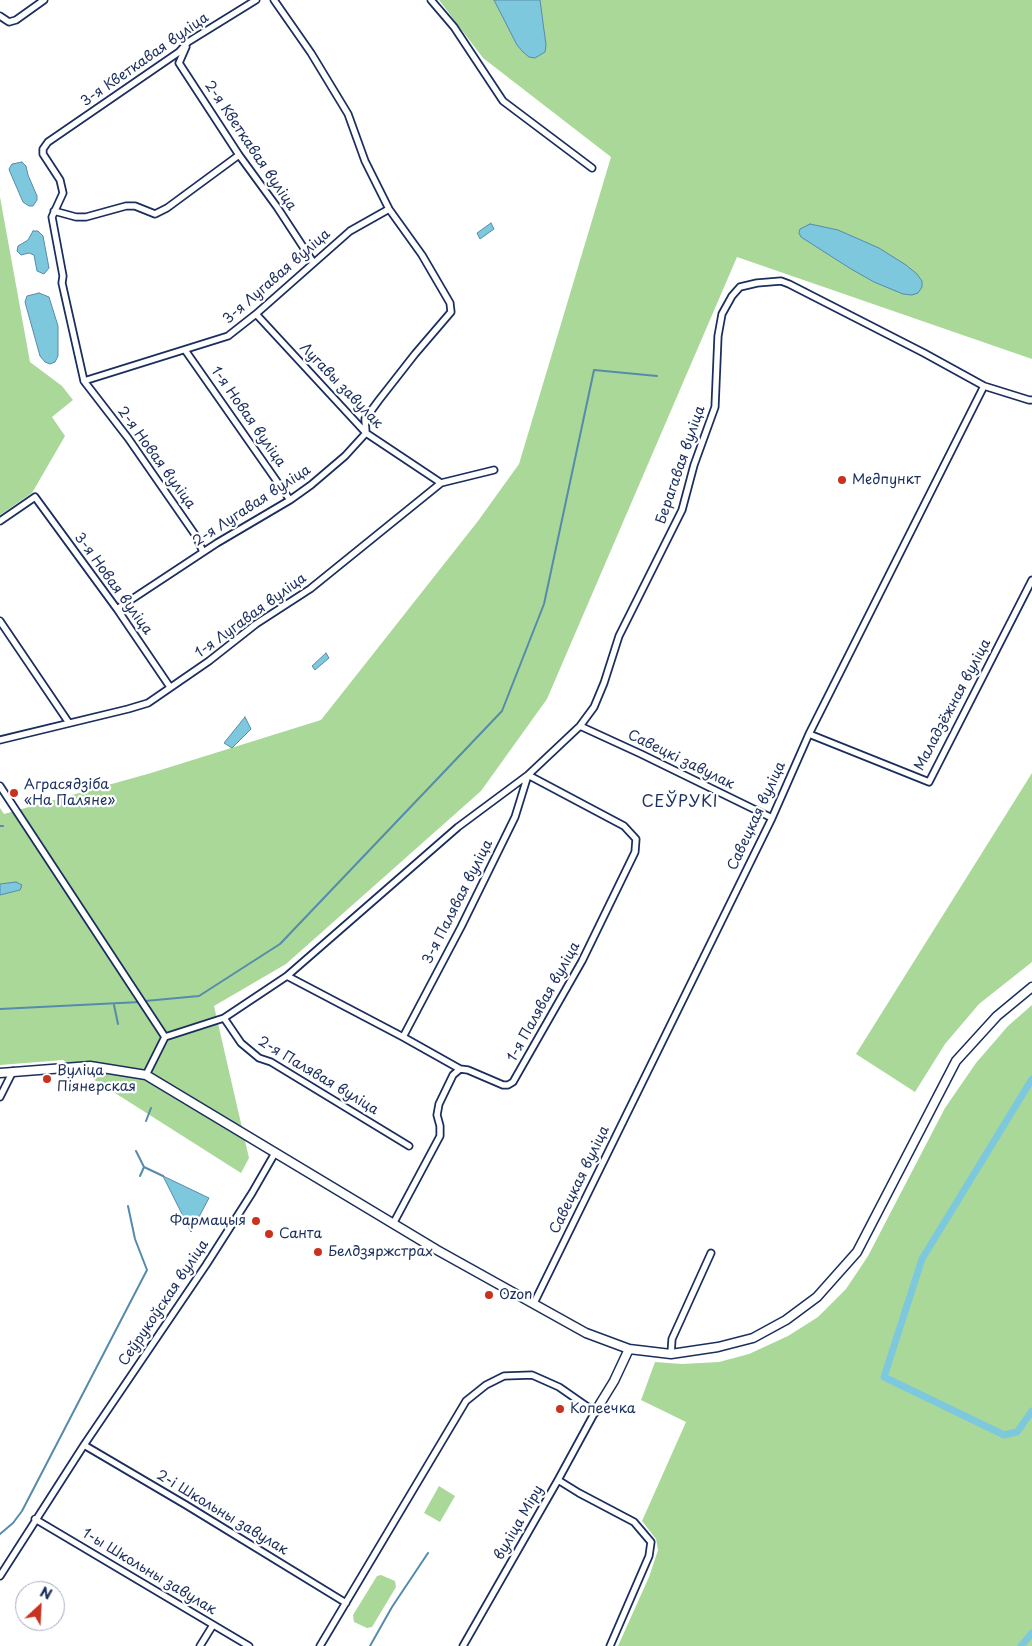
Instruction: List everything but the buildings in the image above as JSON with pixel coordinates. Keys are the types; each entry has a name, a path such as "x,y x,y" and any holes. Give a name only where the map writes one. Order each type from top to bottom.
{"street":[{"path":"0,16 9,22 16,20 44,0"},
{"name":"3-я Кветкавая вуліца","path":"54,211 63,193 60,180 44,154 43,149 48,142 179,52 188,42 256,0"},
{"name":"2-я Лугавая вуліца","path":"117,609 203,552 290,500 345,456 366,433 366,419 415,354 451,312 450,302 422,255 388,209 365,160 348,114 311,53 274,0"},
{"path":"431,0 454,27 504,101 592,168"},
{"name":"2-я Кветкавая вуліца","path":"188,42 178,63 313,262"},
{"path":"84,381 62,283 63,276 52,217 54,211 86,218 126,206 134,206 155,214 239,155"},
{"name":"3-я Лугавая вуліца","path":"84,381 228,336 256,314 350,231 388,209"},
{"name":"Берагавая вуліца","path":"164,1037 224,1018 287,976 458,827 528,775 580,726 594,707 620,636 682,510 694,465 715,407 718,336 722,314 732,296 740,288 765,282 781,281 789,284 984,386"},
{"name":"Лугавы завулак","path":"256,314 366,433 441,483"},
{"name":"1-я Новая вуліца","path":"186,350 290,500"},
{"name":"2-я Новая вуліца","path":"84,381 128,438 196,536 203,552"},
{"path":"984,386 1032,400"},
{"name":"Савецкая вуліца","path":"534,1303 772,818 808,734 984,386"},
{"name":"1-я Лугавая вуліца","path":"0,740 148,703 210,661 256,624 310,589 441,483 494,470"},
{"name":"3-я Новая вуліца","path":"0,521 35,497 117,609 170,687"},
{"name":"Маладзёжная вуліца","path":"808,734 929,782 1032,580"},
{"path":"0,621 69,723"},
{"name":"Савецкі завулак","path":"580,726 772,818"},
{"name":"3-я Палявая вуліца","path":"403,1037 461,927 515,816 528,775"},
{"name":"1-я Палявая вуліца","path":"287,976 460,1069 468,1070 503,1085 513,1082 582,961 635,852 636,839 624,826 528,775"},
{"path":"0,786 164,1037 146,1075"},
{"path":"0,1073 90,1066 146,1075 437,1250 586,1333 629,1349 671,1354 718,1347 753,1338 786,1320 817,1297 857,1252 956,1061 997,1016 1032,987"},
{"name":"2-я Палявая вуліца","path":"224,1018 240,1043 259,1058 271,1062 409,1146"},
{"path":"393,1224 440,1136 437,1115 439,1104 453,1075 460,1069"},
{"path":"0,1097 13,1071"},
{"name":"Сеўрукоўская вуліца","path":"0,1576 35,1519 206,1264 275,1153"},
{"path":"671,1354 672,1339 711,1253"},
{"path":"320,1646 466,1401 486,1385 504,1376 532,1376 559,1387 595,1412 614,1381 629,1349"},
{"name":"вуліца Міру","path":"463,1646 595,1412"},
{"name":"2-і Школьны завулак","path":"84,1445 346,1603"},
{"path":"558,1480 634,1522 651,1542 649,1556 610,1646"},
{"name":"1-ы Школьны завулак","path":"35,1519 249,1646"},
{"path":"200,1646 213,1624"}],"green space":[{"path":"439,0 1032,0 1032,359 737,257 547,699 481,791 286,964 214,1006 249,1158 241,1173 63,1060 0,1065 0,808 4,814 151,773 321,720 478,521 519,464 611,157 483,58"},
{"path":"0,197 30,362 62,386 73,400 52,417 65,436 32,493 0,515"},
{"path":"1032,773 1032,962 979,1004 945,1044 915,1092 856,1054"},
{"path":"1032,1005 1032,1646 618,1646 649,1577 658,1550 656,1539 642,1521 686,1422 641,1400 655,1362 682,1364 719,1362 749,1354 788,1336 818,1317 846,1289 868,1256 945,1108 976,1063 1008,1026"},
{"path":"439,1486 455,1496 440,1522 424,1513"},
{"path":"381,1575 395,1581 396,1587 372,1627 367,1628 354,1622 353,1615 377,1576"}],"water":[{"path":"494,0 540,0 546,45 545,52 535,58 529,57 523,52 517,45"},
{"path":"22,162 26,166 37,196 33,206 23,202 9,169 12,164"},
{"path":"491,223 494,229 480,239 477,233"},
{"path":"810,224 838,230 879,248 917,274 922,281 922,287 918,293 912,295 903,294 874,282 801,237 800,229"},
{"path":"33,231 38,231 43,236 49,268 44,274 37,271 34,255 29,253 21,255 17,251 18,246 28,240"},
{"path":"39,293 49,297 58,326 58,356 55,362 50,364 45,362 40,356 25,302 27,296"},
{"path":"326,653 329,658 315,670 312,666"},
{"path":"245,717 251,729 232,748 224,743"},
{"path":"16,882 22,885 20,890 0,895 0,884"},
{"path":"163,1176 209,1198 191,1232"}],"waterway":[{"path":"145,1001 199,996 280,944 502,711 544,604 594,370 657,376"},
{"path":"0,1009 140,1002"},
{"path":"114,1005 118,1024"},
{"path":"1032,1079 922,1259 884,1377 1004,1435 1017,1432 1032,1411"},
{"path":"146,1121 151,1108"},
{"path":"136,1151 144,1167 163,1176"},
{"path":"140,1176 144,1167"},
{"path":"0,1534 13,1523 22,1511 147,1270 135,1239 128,1206"},
{"path":"370,1646 392,1607 428,1553"},
{"path":"1021,1646 1032,1633"}],"place":[{"name":"Медпункт","path":"842,480"},
{"name":"Аграсядзіба «На Паляне»","path":"14,793"},
{"name":"Вуліца Піянерская","path":"47,1079"},
{"name":"Фармацыя","path":"256,1221"},
{"name":"Санта","path":"269,1234"},
{"name":"Белдзяржстрах","path":"318,1252"},
{"name":"Ozon","path":"489,1295"},
{"name":"Копеечка","path":"560,1409"}],"district":[{"name":"СЕЎРУКІ","path":"680,803"}]}
